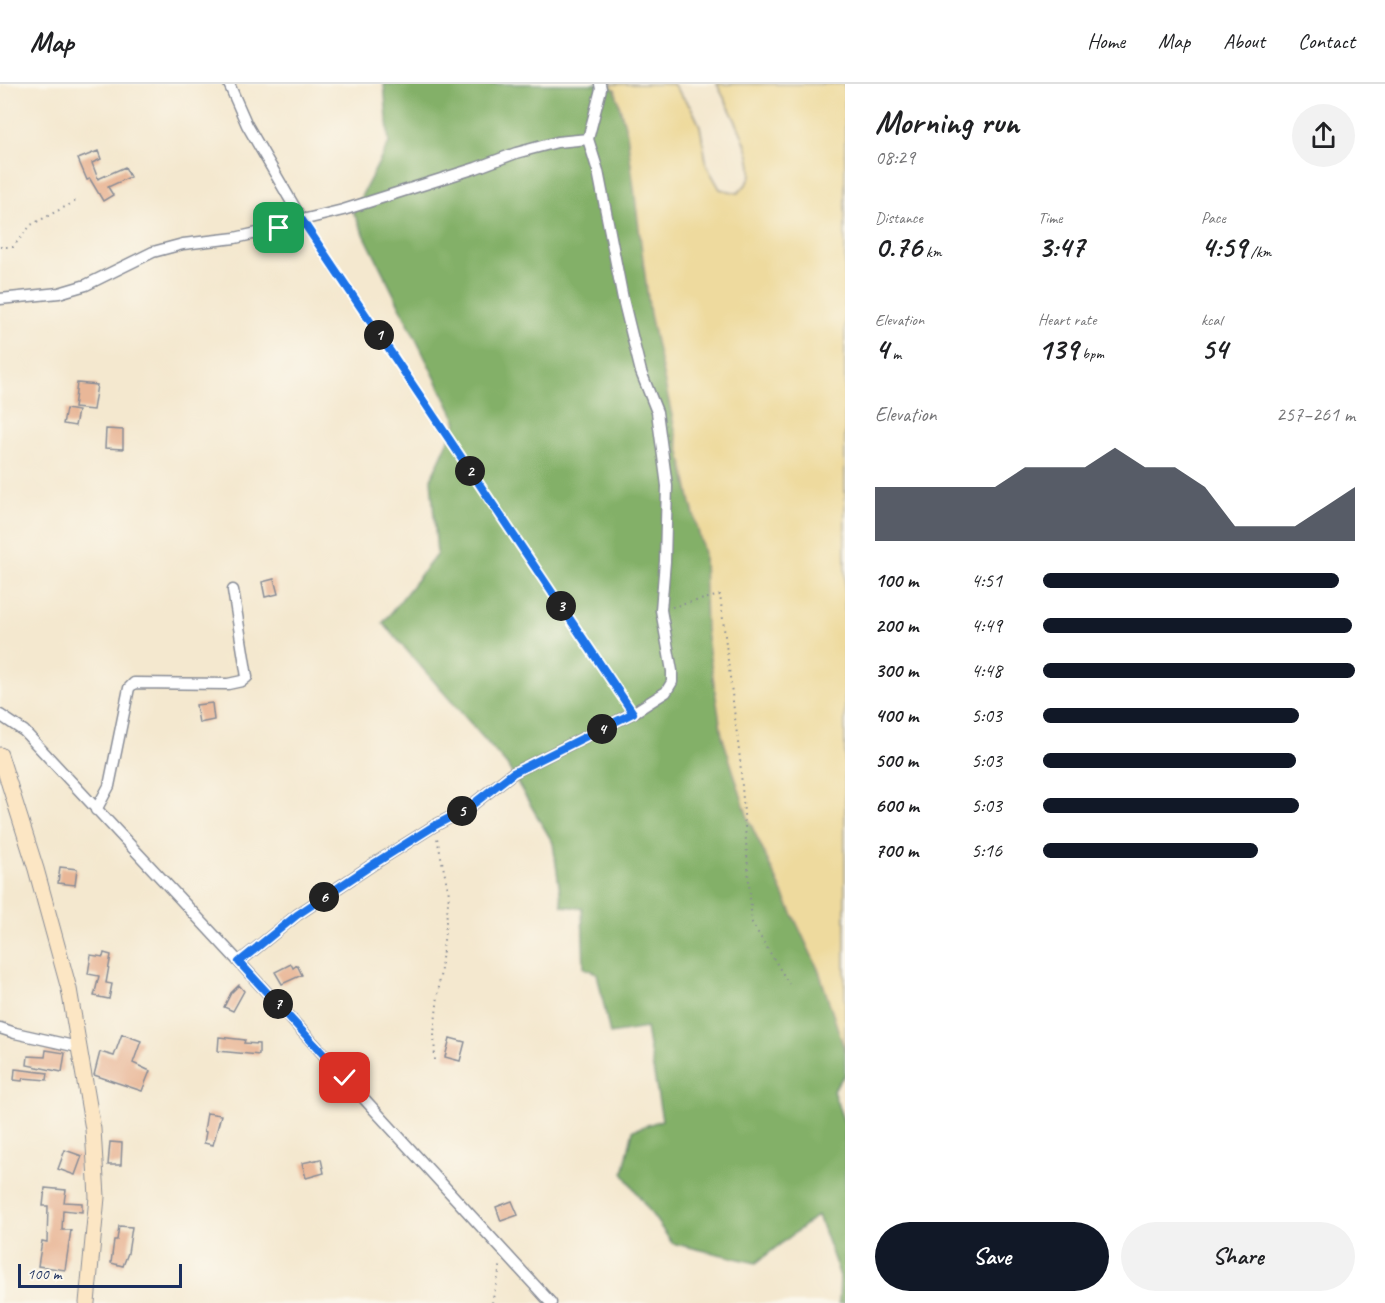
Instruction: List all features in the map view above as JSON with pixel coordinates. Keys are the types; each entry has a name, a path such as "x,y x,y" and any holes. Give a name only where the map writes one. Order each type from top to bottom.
{"street":[{"path":"229,84 247,125 302,220"},
{"path":"239,962 297,915 434,826 468,808 513,773 633,713 666,692 672,682 671,663 661,610 667,486 657,412 641,372 623,299 598,171 588,139 601,89 600,84"},
{"path":"0,299 59,293 86,285 153,252 183,244 235,238 279,228 476,168 516,153 557,142 588,139"},
{"path":"96,810 109,786 129,687 134,683 228,684 242,681 247,677 233,590"},
{"path":"0,715 24,731 551,1303"},
{"path":"0,755 36,869 69,989 93,1129 97,1197 87,1303"},
{"path":"0,1028 78,1047"}],"path":[{"path":"0,247 13,247 31,225 76,201"},
{"path":"302,220 633,713"},
{"path":"661,610 720,595 740,759 752,923 789,984"},
{"path":"434,826 449,894 434,1033 435,1060"},
{"path":"492,1303 504,1252"}],"green space":[{"path":"384,84 606,84 615,88 627,133 650,314 704,553 706,631 722,735 748,818 819,971 845,1051 845,1074 833,1091 845,1125 845,1303 839,1303 840,1276 818,1215 756,1263 672,1243 623,1173 633,1130 662,1120 646,1028 610,1034 597,973 584,968 582,908 562,906 553,843 507,765 383,623 437,554 431,479 457,422 353,212 389,143"}],"sand":[{"path":"606,84 673,84 692,109 700,126 707,166 720,189 738,193 750,178 749,157 740,130 717,84 845,84 845,1051 819,971 748,818 722,735 706,631 704,553 650,314 627,133 615,89"}],"building":[{"path":"98,151 101,159 92,163 98,179 125,167 130,177 108,187 113,195 103,201 90,179 87,180 78,159"},
{"path":"77,383 97,385 93,410 74,408"},
{"path":"66,409 78,411 75,426 63,424"},
{"path":"106,429 123,430 123,449 105,448"},
{"path":"274,579 278,594 265,597 262,582"},
{"path":"212,703 214,720 199,723 196,705"},
{"path":"60,867 77,869 75,885 58,883"},
{"path":"104,953 111,955 106,983 112,984 109,999 94,996 99,976 88,974 91,955 103,957"},
{"path":"291,964 293,968 297,965 302,975 282,984 275,972"},
{"path":"239,985 244,991 233,1011 224,1007 231,993"},
{"path":"122,1034 141,1041 133,1063 150,1071 142,1091 94,1075 100,1052 114,1056"},
{"path":"219,1037 259,1044 259,1055 218,1051"},
{"path":"450,1038 465,1042 460,1061 445,1057"},
{"path":"46,1050 65,1053 62,1072 27,1065 28,1056 45,1057"},
{"path":"15,1069 48,1073 47,1080 23,1078 22,1081 14,1080"},
{"path":"207,1113 221,1115 213,1145 204,1143"},
{"path":"110,1142 122,1143 121,1165 108,1165"},
{"path":"65,1150 82,1156 75,1175 58,1169"},
{"path":"321,1159 324,1173 306,1178 302,1163"},
{"path":"45,1188 66,1190 64,1202 82,1203 82,1212 63,1210 62,1230 71,1230 65,1270 38,1266 42,1241 47,1242 48,1206 43,1206"},
{"path":"512,1201 518,1215 501,1221 496,1207"},
{"path":"119,1226 132,1227 128,1253 123,1266 111,1263 114,1240 117,1240"}],"route":[{"path":"279,228 302,220 633,713 513,773 468,808 434,826 297,915 239,962 345,1078"}]}
